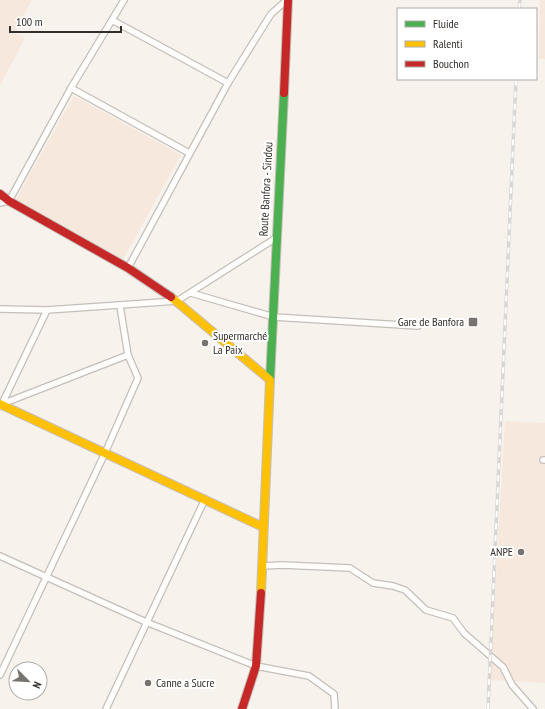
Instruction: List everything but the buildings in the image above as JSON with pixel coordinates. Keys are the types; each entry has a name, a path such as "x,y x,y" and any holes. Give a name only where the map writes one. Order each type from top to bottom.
{"main road":[{"name":"Route Banfora - Sindou","path":"242,709 256,666 274,317 276,238 287,0"},
{"path":"0,194 9,201 128,268 177,301 270,380"},
{"path":"1,405 264,527"}],"street":[{"path":"0,203 9,201 71,88 124,0"},
{"path":"128,268 228,83 271,14 287,0"},
{"path":"112,20 228,83"},
{"path":"71,88 190,153"},
{"path":"0,309 47,310 177,301 276,238"},
{"path":"191,293 274,317 418,326"},
{"path":"0,675 45,577 105,453 138,378 128,356 120,306"},
{"path":"1,405 47,310"},
{"path":"1,405 128,356"},
{"path":"106,709 205,499"},
{"path":"0,556 146,622 256,666 309,676 334,694 335,709"},
{"path":"262,566 282,565 350,568 373,582 405,590 426,610 453,618 464,633 502,667 512,685 533,709"}],"shaded area":[{"path":"0,0 32,0 14,33 25,38 0,86 0,28 2,28 0,27"},
{"path":"540,0 545,0 545,59 539,59"},
{"path":"74,96 181,155 123,259 16,199"},
{"name":"ANPE","path":"505,421 545,423 545,683 490,680"}],"railway":[{"path":"519,8 520,0"},
{"path":"488,709 516,80"}],"traffic: fast":[{"path":"270,380 284,93"}],"traffic: slow":[{"path":"171,297 270,380 261,593"},
{"path":"0,404 263,527"}],"traffic: jam":[{"path":"284,93 288,0"},
{"path":"0,194 9,201 128,268 171,297"},
{"path":"242,709 256,666 261,593"}],"place":[{"name":"Gare de Banfora","path":"473,322"},
{"name":"Supermarché La Paix","path":"205,343"},
{"name":"ANPE","path":"521,552"},
{"name":"Canne a Sucre","path":"148,683"}]}
